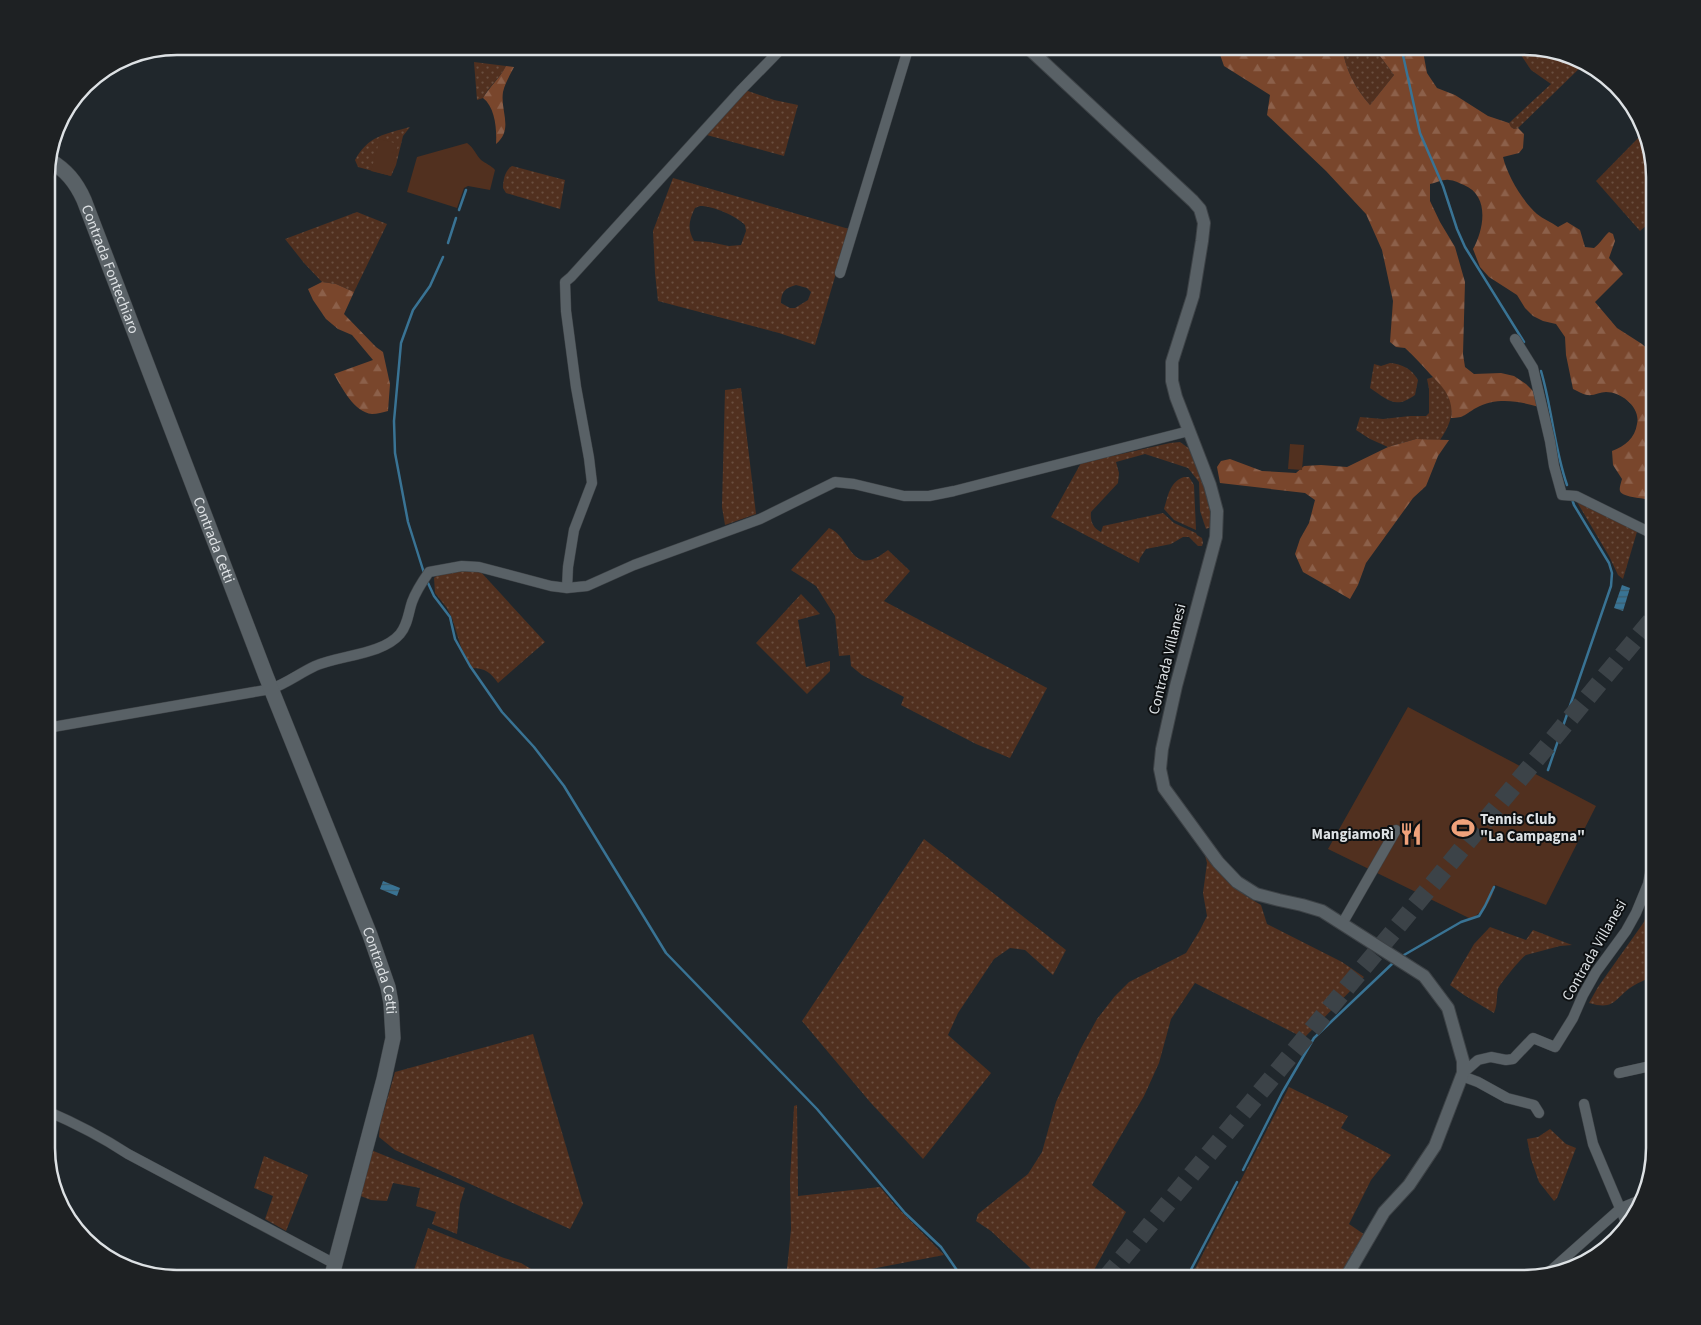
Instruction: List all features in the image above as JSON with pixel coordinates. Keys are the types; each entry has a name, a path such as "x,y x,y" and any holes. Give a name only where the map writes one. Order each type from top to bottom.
{"main road":[{"name":"Contrada Fontechiaro","path":"56,164 67,172 78,185 156,388"},
{"name":"Contrada Cetti","path":"156,388 271,690 370,936 388,987 393,1016 393,1038 368,1146 333,1270"}],"street":[{"path":"567,588 568,567 574,530 592,483 576,387 566,310 565,282 775,55"},
{"path":"840,273 906,55"},
{"name":"Contrada Villanesi","path":"1036,55 1193,201 1200,209 1204,223 1193,296 1172,362 1172,380 1176,398 1210,485 1217,511 1217,527 1216,537 1176,686 1162,750 1160,769 1164,788 1218,862 1238,882 1256,894 1322,911 1424,976 1448,1008 1463,1061 1462,1074 1435,1146 1410,1185 1384,1212 1350,1270"},
{"path":"1515,339 1533,368 1554,466 1562,494 1576,496 1646,531"},
{"path":"55,726 271,690 315,666 380,648 393,641 407,623 420,583 429,572 462,566 478,567 551,586 567,588 587,586 634,564 760,519 835,482 854,484 904,496 929,496 1189,431"},
{"path":"1342,924 1396,830"},
{"name":"Contrada Villanesi","path":"1462,1074 1478,1060 1491,1057 1506,1060 1513,1059 1534,1038 1555,1047 1573,1018 1596,972 1626,931 1646,889"},
{"path":"1619,1073 1646,1067"},
{"path":"1462,1074 1507,1098 1534,1105 1539,1113"},
{"path":"1584,1104 1594,1144 1624,1217"},
{"path":"55,1115 100,1136 128,1154 335,1264"},
{"path":"1556,1266 1621,1208 1632,1203"}],"shaded area":[{"path":"1344,55 1379,55 1394,75 1370,105 1352,78"},
{"path":"1521,55 1556,59 1579,69 1518,128 1514,129 1509,123 1551,84 1531,70"},
{"path":"474,62 506,66 483,98 477,100"},
{"path":"745,90 774,100 798,105 784,156 703,134"},
{"path":"410,127 403,136 396,165 391,176 358,167 355,160 360,152 372,141 385,134"},
{"path":"1640,136 1646,169 1646,226 1640,231 1596,181"},
{"path":"380,139 398,144 391,176 371,171"},
{"path":"467,143 481,160 495,170 490,190 468,186 464,188 457,208 407,192 417,157"},
{"path":"512,166 565,180 560,209 506,193 503,188 504,179"},
{"path":"673,178 849,229 815,345 779,333 658,301 653,231","holes":["700,206 724,212 745,225 746,231 741,245 729,246 694,241 690,232 690,221 695,208","796,285 807,288 811,292 808,300 795,308 790,308 781,303 782,296 786,289"]},
{"path":"357,212 387,224 354,292 336,284 322,282 285,239"},
{"path":"1390,363 1406,368 1418,380 1415,395 1402,402 1386,399 1370,388 1374,364 1381,366"},
{"path":"1433,377 1446,392 1452,406 1450,422 1440,440 1416,439 1388,447 1356,430 1360,417 1383,419 1426,416 1429,413 1427,379"},
{"path":"741,388 756,514 725,525 722,507 725,390"},
{"path":"1180,442 1194,452 1208,488 1212,517 1211,527 1206,529 1200,511 1199,482 1188,468 1145,454 1116,462 1119,473 1118,483 1091,512 1091,518 1094,526 1101,532 1103,526 1163,513 1174,523 1196,533 1202,538 1202,546 1198,546 1189,537 1183,537 1171,544 1146,549 1139,563 1051,517 1081,463"},
{"path":"1290,444 1304,445 1302,470 1288,469"},
{"path":"1184,477 1189,477 1194,485 1196,530 1174,520 1164,509 1172,486"},
{"path":"1574,497 1639,525 1623,579 1618,575"},
{"path":"829,528 843,539 853,554 859,559 875,558 888,550 910,571 884,601 1047,688 1010,758 976,744 901,705 904,697 862,675 851,666 850,655 839,656 835,616 816,586 791,570"},
{"path":"479,570 545,642 498,683 487,672 472,668 461,647 452,618 435,593 434,578 440,572"},
{"path":"801,594 820,614 798,620 806,667 830,661 830,671 807,694 756,643"},
{"name":"Tennis Club \"La Campagna\"","path":"1408,707 1596,806 1546,905 1495,885 1487,905 1471,919 1328,849"},
{"path":"924,839 1066,950 1053,975 1025,950 1010,948 994,959 958,1013 948,1035 991,1073 923,1159 870,1102 802,1021"},
{"path":"1202,844 1218,871 1226,880 1261,905 1267,924 1342,962 1364,977 1304,1038 1195,983 1171,1019 1159,1063 1144,1096 1092,1185 1126,1212 1094,1270 1032,1270 991,1231 976,1221 978,1214 1028,1174 1042,1152 1056,1102 1080,1050 1097,1019 1115,996 1129,982 1186,953 1207,916 1203,893 1207,863"},
{"path":"1646,915 1646,979 1633,986 1610,1004 1598,1005 1589,1003 1598,987 1644,922"},
{"path":"1490,927 1526,940 1533,930 1572,945 1560,946 1526,955 1499,986 1494,1013 1450,985 1474,944"},
{"path":"533,1034 583,1204 570,1229 395,1150 379,1137 380,1124 395,1072"},
{"path":"1289,1087 1348,1116 1341,1128 1391,1155 1371,1180 1349,1224 1365,1235 1344,1270 1195,1269"},
{"path":"797,1105 798,1196 880,1187 944,1255 866,1270 787,1270 791,1229 790,1180 794,1106"},
{"path":"1550,1129 1566,1144 1576,1148 1557,1198 1554,1201 1539,1182 1531,1159 1527,1139 1538,1137"},
{"path":"371,1150 465,1188 460,1204 457,1234 432,1224 436,1212 416,1206 420,1188 393,1183 387,1201 371,1200 358,1195"},
{"path":"264,1156 308,1175 286,1231 265,1219 273,1196 254,1188"},
{"path":"428,1228 521,1263 533,1270 414,1270"}],"green space":[{"path":"1220,55 1344,55 1352,78 1370,105 1394,75 1379,55 1424,55 1427,73 1437,88 1455,95 1488,116 1509,123 1511,127 1514,129 1518,128 1524,134 1523,148 1519,153 1503,157 1512,180 1532,209 1539,216 1558,227 1567,222 1580,230 1585,247 1594,248 1609,232 1613,234 1615,241 1609,258 1623,274 1595,302 1617,328 1646,348 1646,499 1625,495 1620,491 1622,479 1613,465 1612,451 1629,441 1636,429 1636,412 1629,402 1618,395 1604,392 1587,395 1573,389 1566,355 1565,337 1556,324 1533,316 1525,308 1517,295 1489,277 1480,267 1473,249 1480,232 1482,214 1478,197 1472,190 1451,180 1430,184 1430,201 1455,247 1465,282 1463,354 1465,367 1474,374 1501,373 1514,376 1534,392 1539,407 1508,401 1491,402 1462,416 1451,418 1451,405 1443,388 1405,348 1396,347 1390,342 1393,301 1382,250 1366,214 1326,171 1267,115 1270,95 1224,66"},
{"path":"506,66 514,67 503,92 504,132 496,144 493,113 483,98"},
{"path":"322,282 336,284 354,292 344,314 383,352 390,384 388,411 372,414 360,409 349,398 334,374 373,360 352,335 338,329 326,319 313,300 308,289"},
{"path":"1416,439 1449,440 1438,456 1426,486 1413,498 1366,563 1358,585 1350,599 1303,572 1295,554 1300,539 1309,523 1315,500 1305,493 1220,483 1217,467 1221,461 1230,459 1262,471 1296,473 1304,466 1347,467 1388,447"}],"water":[{"path":"1622,585 1630,588 1623,611 1614,608"},
{"path":"383,881 400,888 397,896 380,889"}],"waterway":[{"path":"1403,55 1420,133 1443,186 1457,229 1465,247 1524,342"},
{"path":"459,210 466,190"},
{"path":"448,243 456,218"},
{"path":"424,573 408,522 395,453 394,421 401,343 413,310 430,286 443,257"},
{"path":"1541,371 1559,457 1567,485"},
{"path":"1548,770 1611,586 1612,573 1609,563 1572,499"},
{"path":"428,583 434,596 450,617 455,639 470,666 502,712 534,747 564,786 666,953 817,1109 905,1213 941,1247 957,1270"},
{"path":"1404,955 1461,922 1479,916 1494,887"},
{"path":"1243,1170 1282,1093 1314,1038 1393,963"},
{"path":"1191,1270 1237,1182"}],"tunnel":[{"path":"1112,1270 1646,627"}],"place":[{"name":"Tennis Club \"La Campagna\"","path":"1463,828"},
{"name":"MangiamoRì","path":"1411,834"}]}
